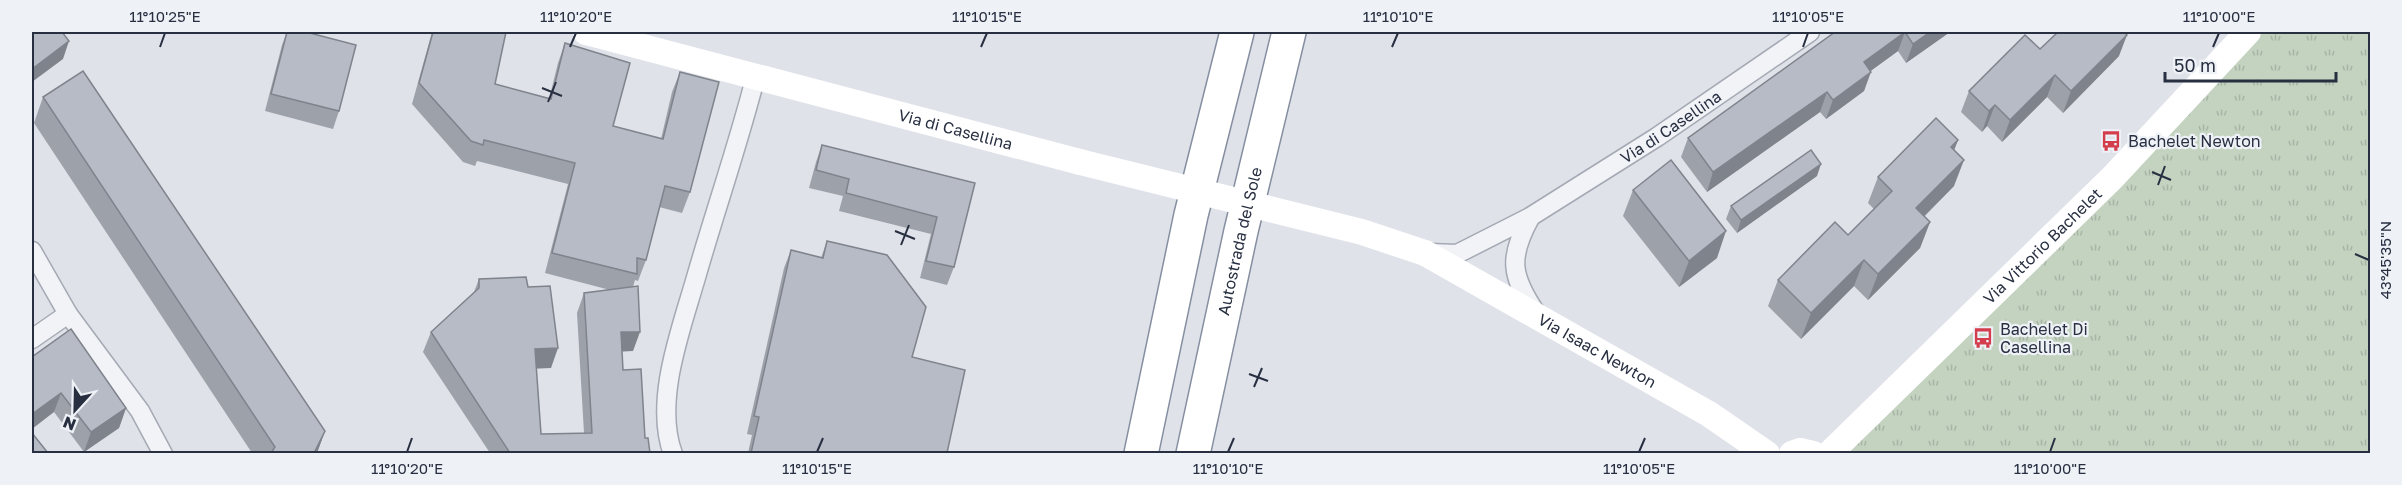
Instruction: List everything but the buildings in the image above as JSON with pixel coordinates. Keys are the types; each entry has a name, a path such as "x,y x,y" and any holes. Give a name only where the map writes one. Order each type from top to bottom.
{"highway":[{"path":"1141,453 1191,214 1237,32"},
{"name":"Autostrada del Sole","path":"1193,453 1241,231 1289,32"}],"street":[{"name":"Via di Casellina","path":"586,32 1080,162 1362,232 1425,253 1458,254 1530,218 1657,137 1810,32"},
{"name":"Via Vittorio Bachelet","path":"1829,453 2112,178 2248,32"},
{"path":"673,453 666,429 666,416 675,356 756,75"},
{"path":"1530,218 1517,241 1514,258 1520,290 1538,317"},
{"path":"32,251 68,314 140,411 163,453"},
{"name":"Via Isaac Newton","path":"1425,253 1708,414 1767,453"},
{"path":"32,339 68,314"},
{"path":"1792,453 1800,451 1813,453"}],"green space":[{"path":"2248,32 2370,32 2370,453 1829,454"}],"place":[{"name":"Bachelet Newton","path":"2111,141"},
{"name":"Bachelet Di Casellina","path":"1983,338"}]}
